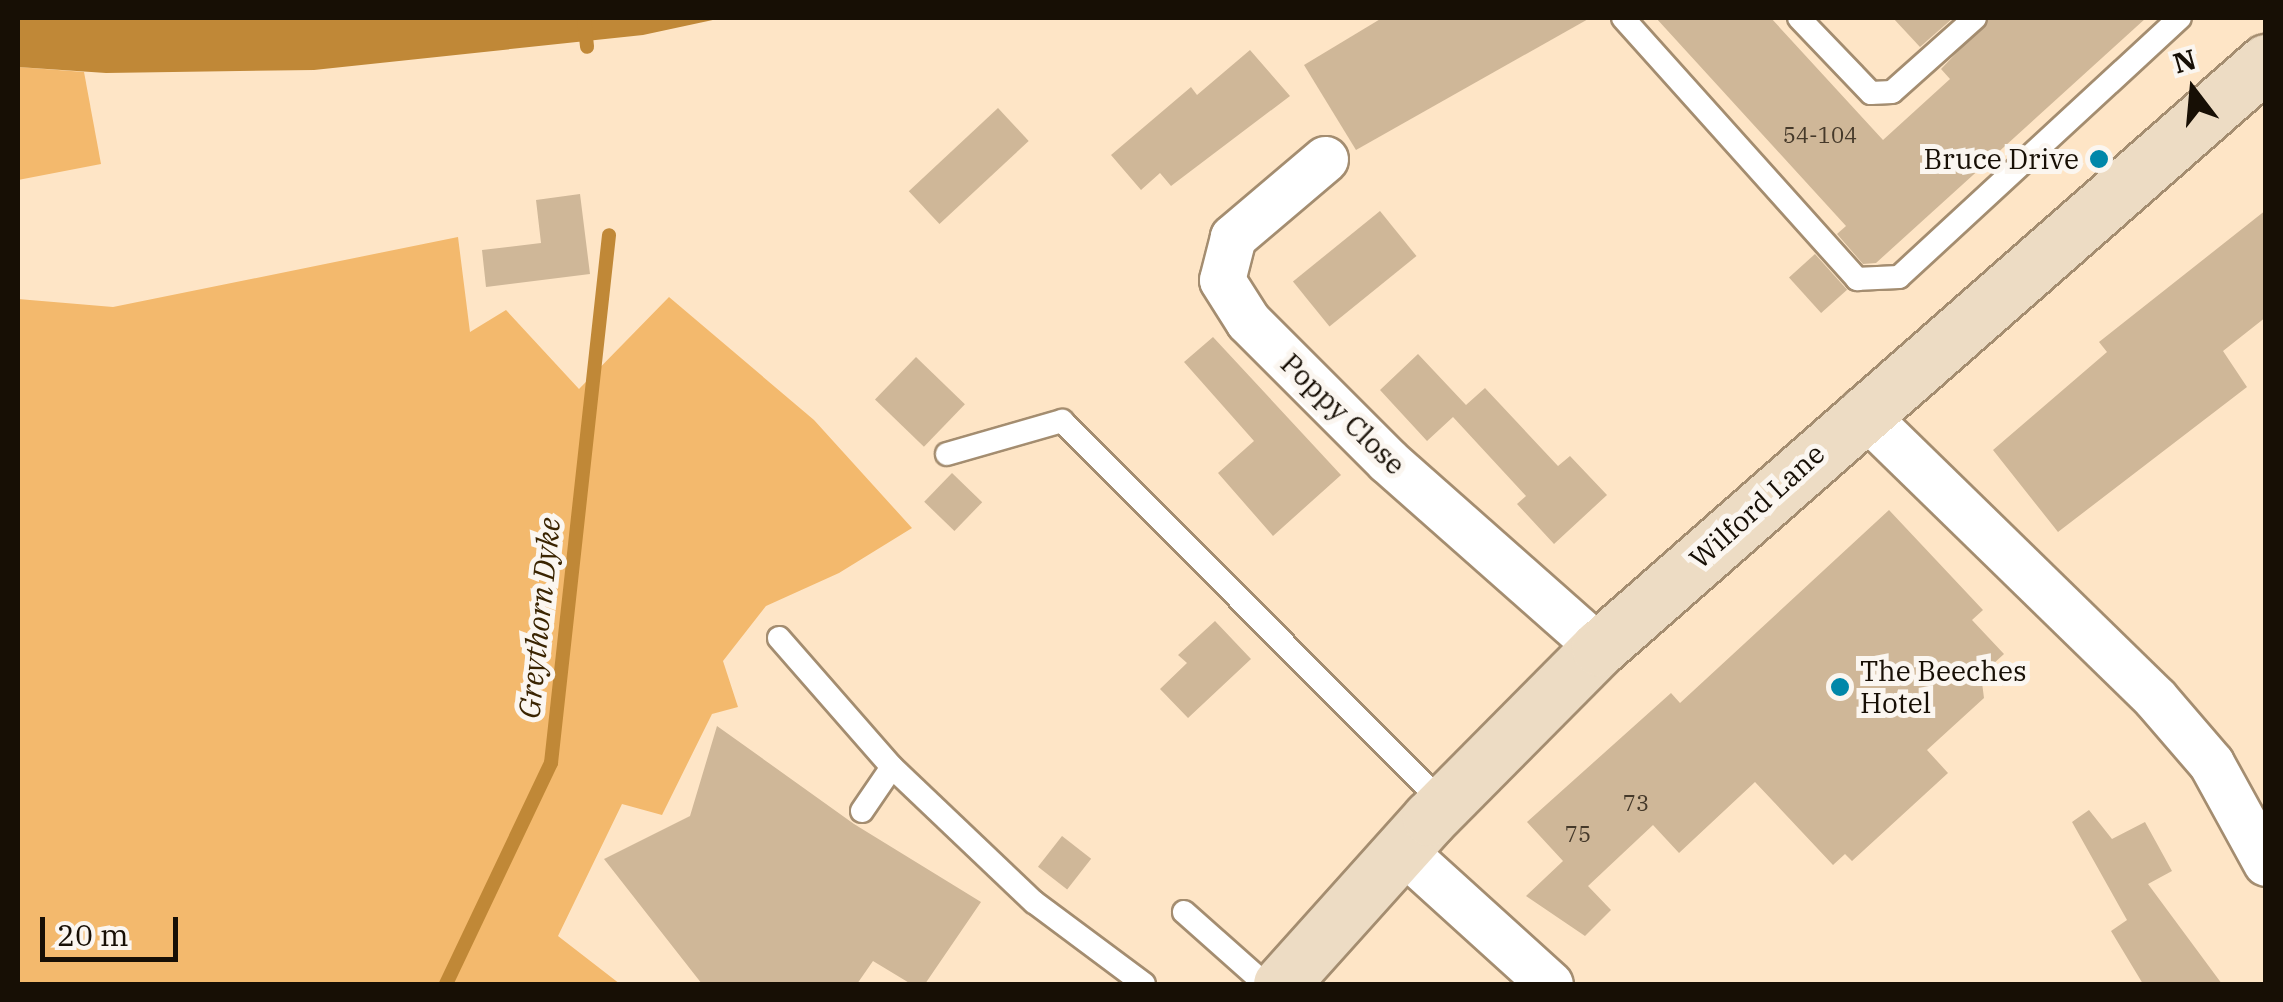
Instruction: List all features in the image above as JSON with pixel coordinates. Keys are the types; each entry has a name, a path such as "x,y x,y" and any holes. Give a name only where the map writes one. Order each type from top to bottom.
{"main road":[{"name":"Wilford Lane","path":"1281,984 1400,849 1599,648 1861,411 2266,62"}],"street":[{"name":"Poppy Close","path":"1325,159 1233,238 1222,280 1248,321 1388,461 1599,648"},
{"path":"1861,411 2156,698 2211,763 2266,862"},
{"path":"1400,849 1550,984"}],"lane":[{"path":"1623,18 1857,279 1899,278 2180,18"},
{"path":"1799,18 1871,94 1892,92 1976,18"},
{"path":"946,454 1062,421 1444,804"},
{"path":"779,638 892,767 1034,902 1144,984"},
{"path":"862,810 892,767"},
{"path":"1184,912 1265,984"}],"shaded area":[{"path":"18,18 722,18 643,35 314,70 106,73 18,67"},
{"path":"18,67 84,72 101,164 18,180"},
{"path":"458,237 470,332 506,310 579,389 669,297 814,420 912,528 839,573 766,606 723,661 738,707 712,714 662,815 622,804 558,936 620,984 18,984 18,299 113,307"}],"building":[{"path":"1382,18 1590,18 1356,150 1304,65"},
{"path":"1656,18 1771,18 1883,140 1950,79 1941,69 1990,18 2146,18 1876,263 1863,264 1837,234 1846,226"},
{"path":"1893,18 1953,18 1920,47"},
{"path":"1250,50 1290,96 1171,186 1160,173 1141,190 1111,155 1191,87 1197,95"},
{"path":"998,108 1029,141 939,224 909,191"},
{"path":"580,194 590,274 486,287 482,250 541,243 536,200"},
{"path":"2266,210 2266,317 2223,351 2247,387 2058,532 1993,450 2107,352 2099,342"},
{"path":"1380,211 1417,256 1329,327 1293,281"},
{"path":"1815,254 1847,290 1821,313 1789,277"},
{"path":"1213,337 1341,475 1273,536 1218,473 1254,441 1184,362"},
{"path":"1418,354 1466,405 1485,388 1558,466 1570,456 1607,495 1554,544 1517,504 1526,496 1453,417 1427,441 1380,390"},
{"path":"916,357 965,404 924,447 875,399"},
{"path":"952,473 982,502 954,531 924,502"},
{"name":"The Beeches Hotel","path":"1889,510 1983,610 1972,620 2004,654 1981,675 1984,698 1927,750 1948,773 1852,861 1845,854 1833,865 1755,782 1679,853 1653,825 1588,886 1611,910 1585,936 1526,896 1563,861 1527,822 1671,693 1680,703"},
{"path":"1215,621 1251,659 1188,718 1160,689 1187,663 1178,655"},
{"path":"717,726 854,824 981,902 925,984 911,984 873,961 857,984 702,984 604,859 690,816"},
{"path":"2089,810 2112,839 2145,822 2172,871 2148,884 2222,984 2143,984 2111,931 2127,920 2072,822"},
{"path":"1062,836 1091,859 1067,890 1038,867"}],"waterway":[{"name":"Greythorn Dyke","path":"584,18 587,47"},
{"name":"Greythorn Dyke","path":"446,984 551,763 609,235"}],"place":[{"name":"Bruce Drive","path":"2099,159"},
{"name":"The Beeches Hotel","path":"1840,687"}]}
